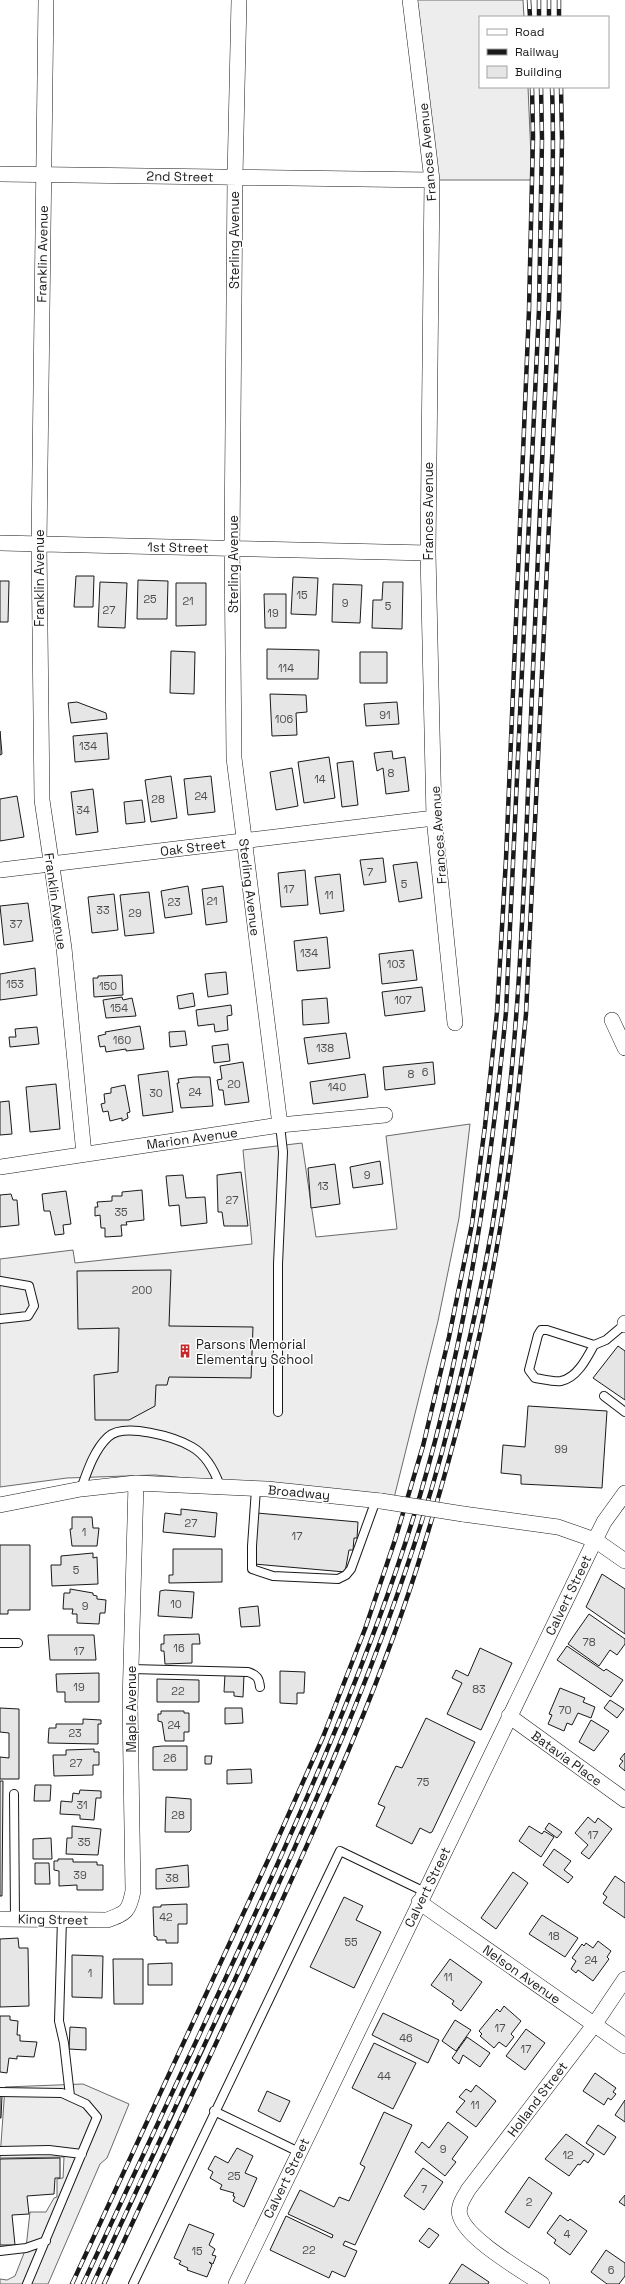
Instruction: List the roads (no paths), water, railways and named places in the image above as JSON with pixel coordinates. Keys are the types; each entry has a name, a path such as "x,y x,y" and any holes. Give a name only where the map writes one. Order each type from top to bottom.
{"street":[{"name":"Franklin Avenue","path":"46,0 42,174 39,544 42,800 64,948 84,1154"},
{"name":"Sterling Avenue","path":"239,0 235,177 232,548 234,758 280,1126"},
{"name":"Frances Avenue","path":"410,0 432,180 428,553 434,818 455,1023"},
{"name":"2nd Street","path":"0,174 432,180"},
{"name":"1st Street","path":"0,543 428,553"},
{"name":"Oak Street","path":"0,870 434,818"},
{"path":"612,1020 625,1048"},
{"name":"Marion Avenue","path":"0,1167 280,1126 385,1115"},
{"name":"Broadway","path":"0,1505 81,1489 136,1483 220,1486 379,1500 463,1514 558,1527 595,1540 625,1561"},
{"name":"Maple Avenue","path":"107,1920 121,1915 130,1907 133,1891 131,1669 136,1483"},
{"name":"Calvert Street","path":"236,2284 508,1716 604,1522 625,1493"},
{"name":"Batavia Place","path":"508,1716 625,1800"},
{"name":"Nelson Avenue","path":"422,1897 594,2025 625,2046"},
{"name":"King Street","path":"0,1919 107,1920"},
{"name":"Holland Street","path":"523,2279 475,2237 460,2216 459,2207 468,2190 594,2025 625,1979"},
{"path":"523,2279 542,2284"}],"lane":[{"path":"278,1412 278,1264 283,1152 280,1126"},
{"path":"0,1281 28,1286 34,1306 28,1316 0,1319"},
{"path":"594,1345 547,1330 542,1330 538,1334 529,1370 535,1378 560,1381 570,1378 579,1369 594,1345 606,1340 625,1324"},
{"path":"604,1396 625,1412"},
{"path":"81,1489 90,1464 108,1437 131,1430 164,1436 193,1448 214,1470 220,1486"},
{"path":"256,1489 252,1569 273,1576 338,1579 346,1575 353,1565 379,1500"},
{"path":"0,1643 18,1643"},
{"path":"131,1669 248,1672 254,1674 259,1679 260,1687"},
{"path":"14,1794 15,1919"},
{"path":"133,2284 214,2111 340,1851 422,1897"},
{"path":"62,1919 59,2020 64,2043 70,2096"},
{"path":"0,2092 62,2093 86,2104 97,2117 28,2283"},
{"path":"214,2111 299,2152"},
{"path":"0,2151 49,2150 82,2154"},
{"path":"0,2251 26,2248 46,2241"}],"railway":[{"path":"529,0 530,16"},
{"path":"539,0 539,16"},
{"path":"549,0 549,16"},
{"path":"559,0 559,16"},
{"path":"72,2284 275,1845 323,1737 365,1629 395,1540 423,1446 449,1337 472,1224 485,1126 497,1012 506,859 529,310 533,137 532,88"},
{"path":"83,2284 235,1958 304,1805 347,1702 387,1597 405,1544 425,1479 457,1348 470,1281 491,1147 506,1012 539,309 542,139 541,88"},
{"path":"93,2284 238,1973 296,1845 351,1717 400,1586 422,1519 442,1452 463,1368 481,1284 492,1228 502,1156 517,1011 525,866 551,251 553,186 552,88"},
{"path":"104,2284 286,1892 330,1794 371,1696 408,1596 436,1506 467,1388 485,1309 508,1176 526,1014 559,310 562,139 561,88"}],"place":[{"name":"Parsons Memorial Elementary School","path":"185,1351"}]}
